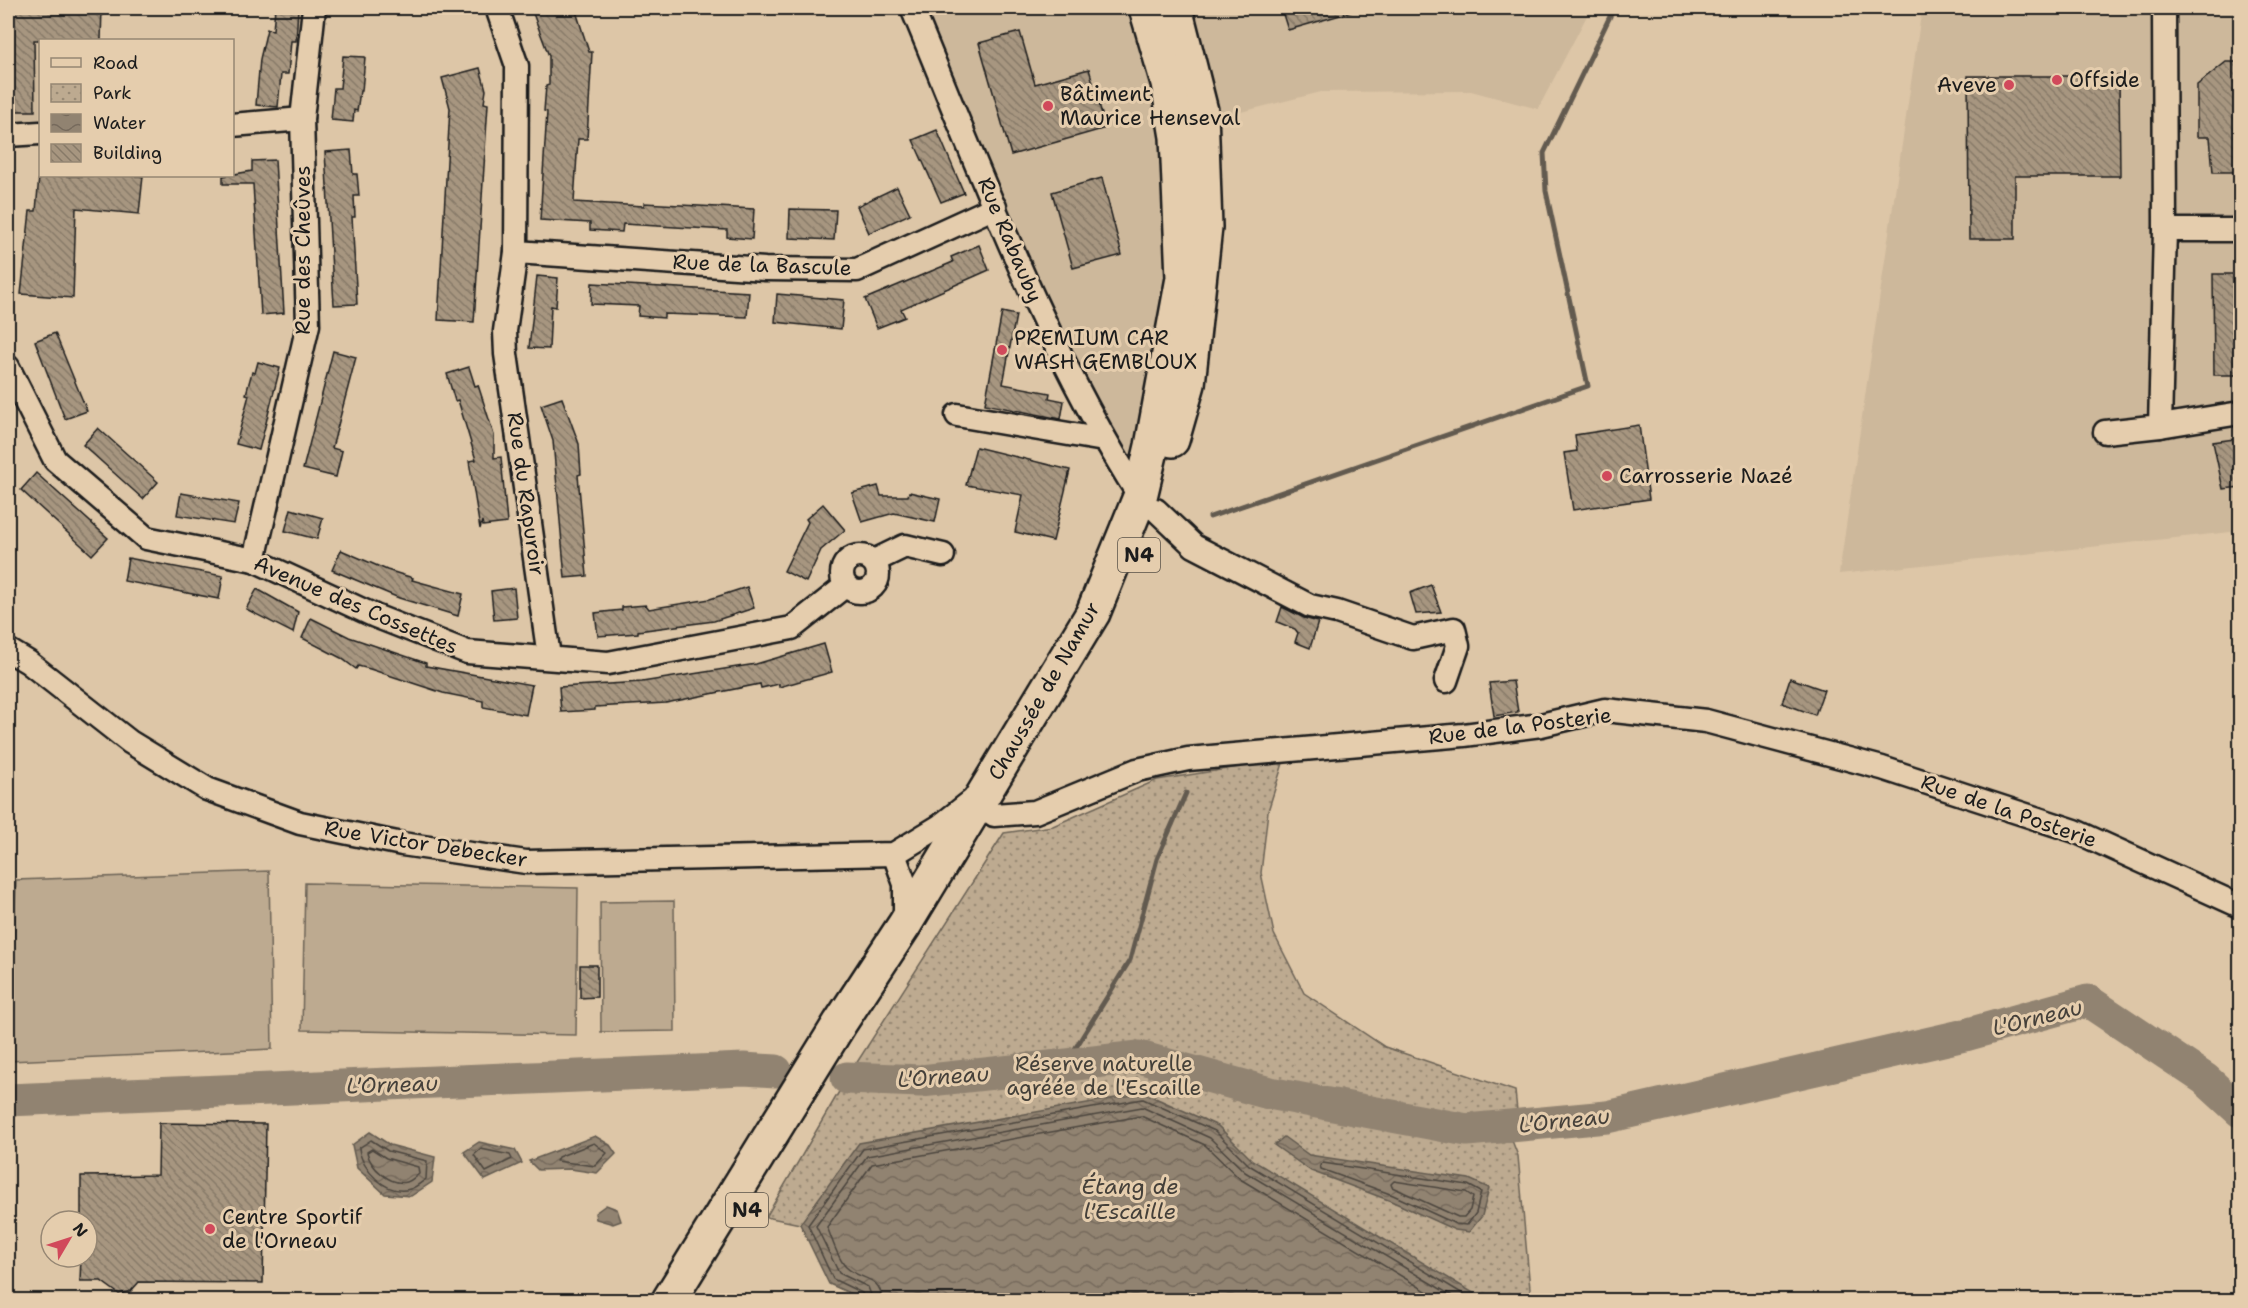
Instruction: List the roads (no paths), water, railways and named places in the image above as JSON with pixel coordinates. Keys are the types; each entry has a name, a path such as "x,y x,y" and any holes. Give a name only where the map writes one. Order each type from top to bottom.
{"main road":[{"name":"Chaussée de Namur","path":"1146,8 1168,83 1177,137 1183,278 1152,446 1148,503"},
{"name":"Chaussée de Namur","path":"847,1030 905,924 1111,624 1188,384 1205,227 1201,111 1175,8"},
{"name":"Chaussée de Namur","path":"692,1300 788,1126 989,804"},
{"name":"Chaussée de Namur","path":"669,1300 788,1126"}],"street":[{"name":"Rue des Cheûves","path":"254,560 308,325 302,119 314,8"},
{"name":"Rue du Rapuroir","path":"497,8 517,66 516,252 505,331 549,657"},
{"name":"Rue Rabauby","path":"912,8 995,207 1058,349 1104,440 1148,503 1194,546 1310,606 1337,612 1413,638 1454,629 1458,646 1446,681"},
{"path":"2160,426 2165,230 2164,8"},
{"path":"234,125 302,119"},
{"path":"8,136 39,132"},
{"name":"Rue de la Bascule","path":"516,252 765,269 857,270 995,207"},
{"path":"2165,230 2241,230"},
{"name":"Avenue des Cossettes","path":"8,367 56,460 146,538 254,560 375,616 467,652 608,663 792,628 845,586"},
{"path":"2105,432 2241,413"},
{"path":"957,415 1104,440"},
{"path":"874,561 878,570 877,595 858,593 845,586 842,568 856,556 874,561 905,546 943,555"},
{"name":"Rue Victor Debecker","path":"8,650 28,662 130,742 207,789 300,823 402,844 526,862 894,854"},
{"name":"Rue de la Posterie","path":"989,804 1035,812 1137,770 1188,759 1464,735 1541,725 1605,710 1706,722 1882,768 2075,831 2241,906"},
{"path":"905,924 905,884 894,854 940,826 989,804"}],"water":[{"name":"Étang de l'Escaille","path":"1144,1093 1218,1126 1252,1160 1485,1300 865,1300 829,1284 800,1224 859,1143"},
{"path":"370,1132 390,1145 435,1157 432,1182 411,1196 385,1194 357,1168 352,1145"},
{"path":"595,1136 610,1145 616,1154 597,1173 570,1169 538,1170 529,1161"},
{"path":"1284,1137 1309,1155 1469,1179 1489,1188 1482,1216 1469,1232 1455,1230 1391,1201 1311,1171 1274,1145"},
{"path":"479,1142 515,1150 522,1163 485,1180 464,1152"},
{"path":"606,1205 617,1209 621,1221 613,1224 596,1219 595,1213"}],"waterway":[{"path":"1210,517 1588,386 1546,191 1544,153 1614,8"},
{"path":"1065,1065 1130,960 1157,859 1186,793"},
{"name":"L'Orneau","path":"847,1078 921,1081 1139,1057 1269,1093 1467,1130 1607,1117 1965,1035 2088,1001 2205,1079 2240,1111"},
{"name":"L'Orneau","path":"8,1100 744,1069 776,1071"}],"place":[{"name":"Offside","path":"2057,80"},
{"name":"Aveve","path":"2009,85"},
{"name":"Bâtiment Maurice Henseval","path":"1048,106"},
{"name":"PREMIUM CAR WASH GEMBLOUX","path":"1002,350"},
{"name":"Carrosserie Nazé","path":"1607,476"},
{"name":"Centre Sportif de l'Orneau","path":"210,1229"}],"park label":[{"name":"Réserve naturelle agréée de l'Escaille","path":"1104,1076"}]}
